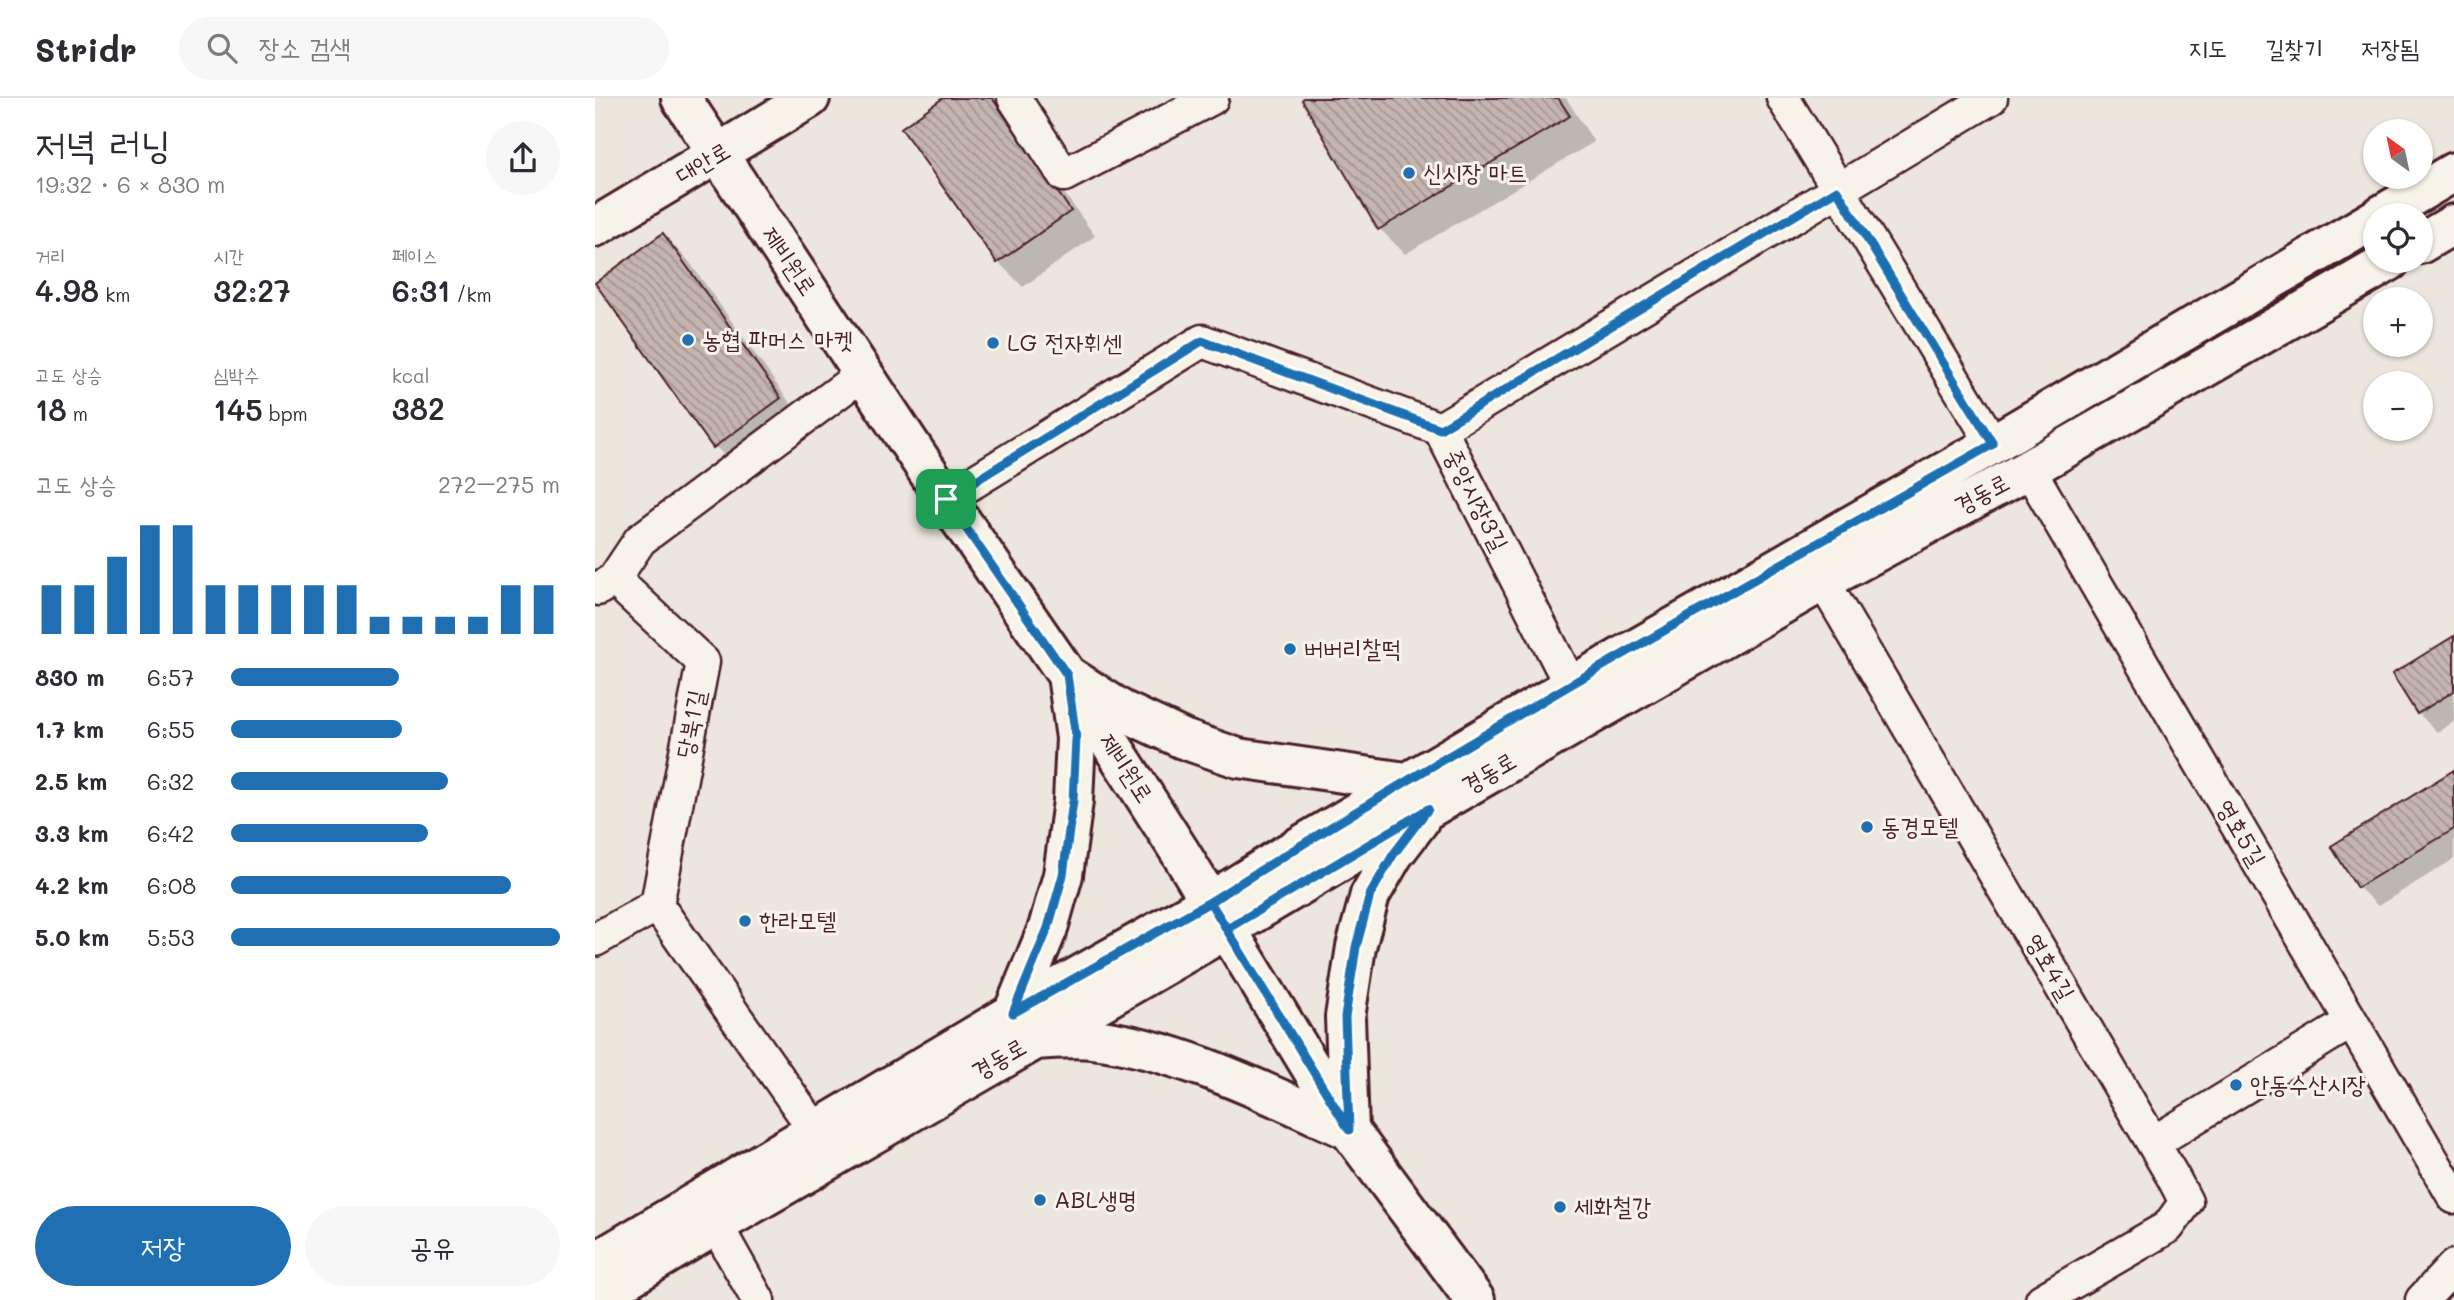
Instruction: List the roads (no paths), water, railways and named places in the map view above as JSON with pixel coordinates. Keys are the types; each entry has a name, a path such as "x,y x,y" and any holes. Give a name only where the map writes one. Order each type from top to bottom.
{"street":[{"name":"제비원로","path":"681,98 946,499 1067,675 1349,1130 1475,1300"},
{"name":"대안로","path":"595,227 810,98"},
{"path":"1014,98 1064,175 1212,98"},
{"path":"1783,98 1993,444"},
{"path":"1440,429 1991,98"},
{"path":"2401,203 2454,172"},
{"path":"2433,236 2454,224"},
{"name":"경동로","path":"1417,796 1571,686 1993,444 2363,226"},
{"name":"경동로","path":"595,1262 815,1130 1023,1026 1218,915 1417,796 2029,469 2369,273"},
{"name":"중앙시장3길","path":"946,499 1202,341 1440,429 1571,686"},
{"path":"604,585 640,540 864,373"},
{"name":"영호5길","path":"2029,469 2454,1197"},
{"name":"영호4길","path":"1823,581 2186,1202 2168,1227 2042,1300"},
{"name":"당북1길","path":"604,585 703,662 657,905"},
{"path":"1067,675 1121,710 1183,739 1238,758 1296,768 1417,796 1393,855 1370,895 1356,947 1345,1017 1349,1130 1243,1083 1156,1052 1023,1026 1063,875 1073,801 1076,738 1067,675"},
{"path":"595,940 657,905 815,1130"},
{"path":"2153,1143 2351,1022"},
{"name":"경동로","path":"595,1298 716,1225 1023,1026"},
{"path":"716,1225 758,1300"},
{"path":"2422,1300 2454,1266"}],"place":[{"name":"신시장 마트","path":"1409,173"},
{"name":"농협 파머스 마켓","path":"688,340"},
{"name":"LG 전자휘센","path":"993,343"},
{"name":"버버리찰떡","path":"1290,649"},
{"name":"동경모텔","path":"1867,827"},
{"name":"한라모텔","path":"745,921"},
{"name":"안동수산시장","path":"2236,1085"},
{"name":"ABL생명","path":"1040,1200"},
{"name":"세화철강","path":"1560,1207"}]}
